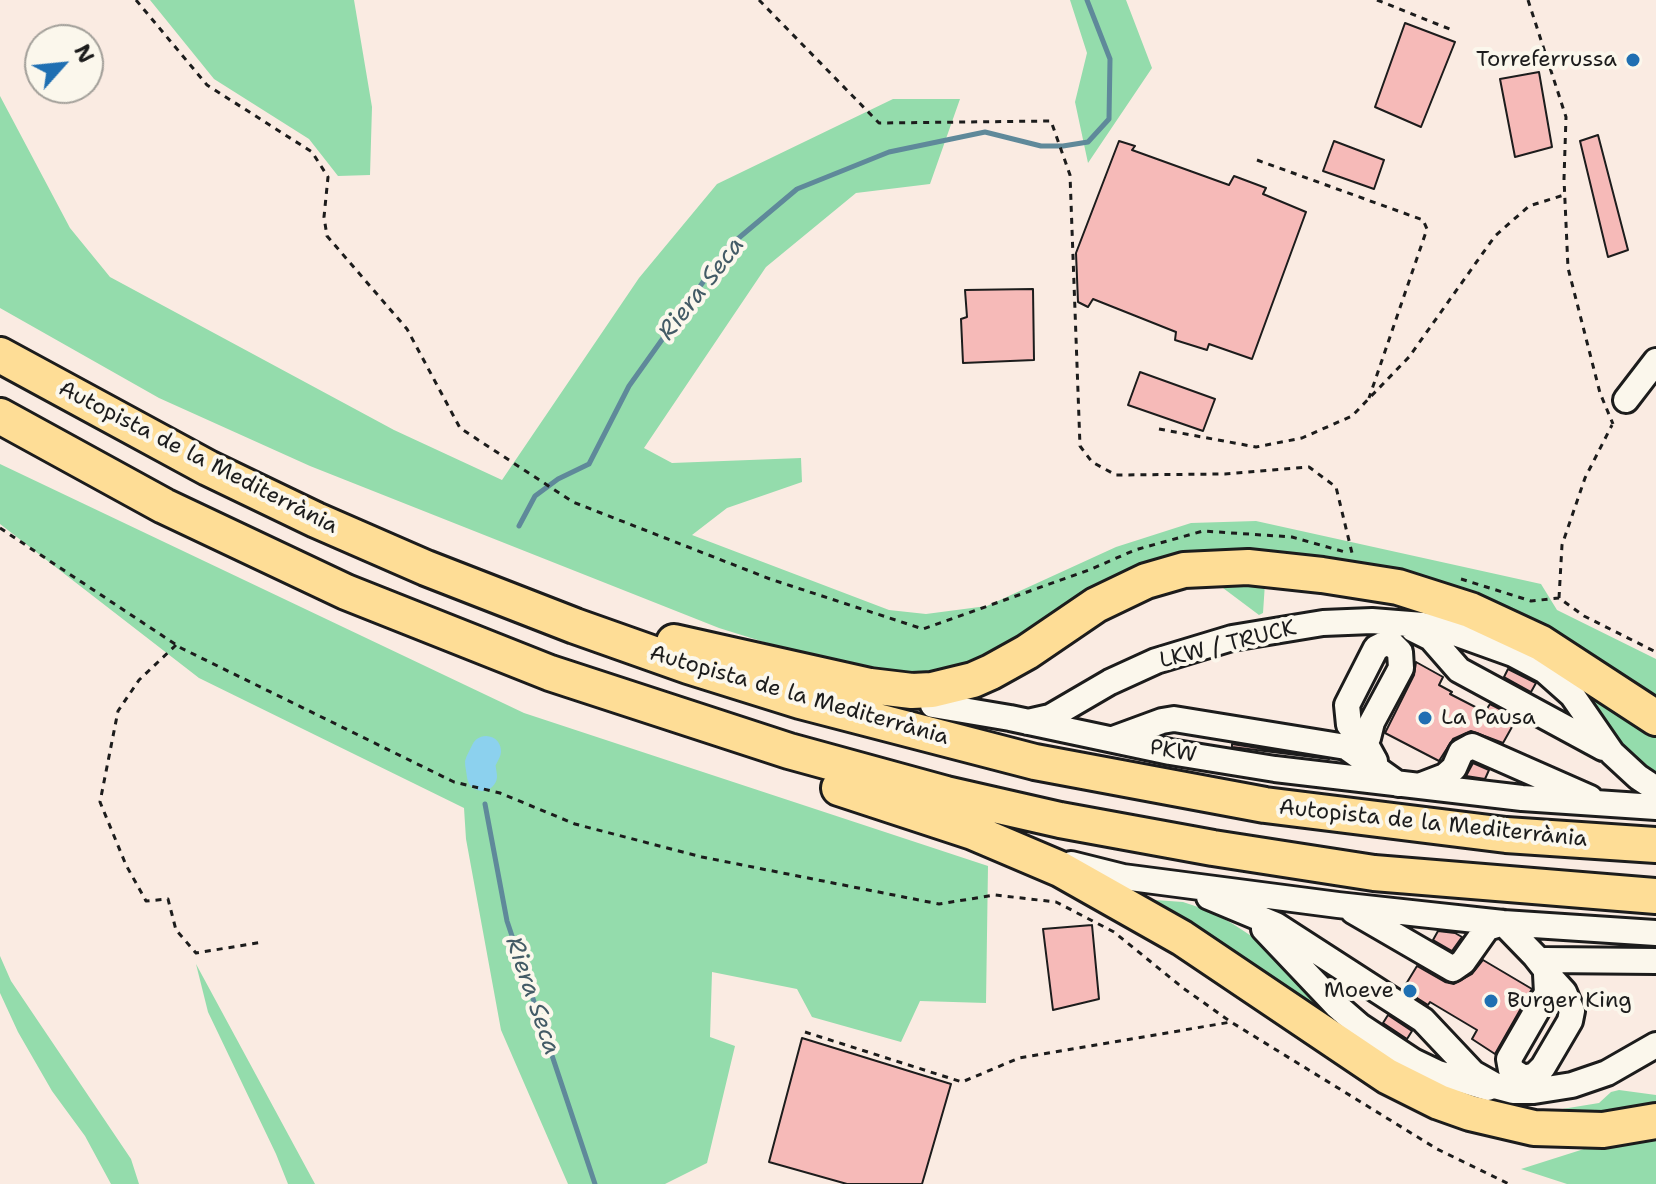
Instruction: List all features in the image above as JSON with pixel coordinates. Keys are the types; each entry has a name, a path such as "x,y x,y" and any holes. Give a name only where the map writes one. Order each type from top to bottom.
{"highway":[{"name":"Autopista de la Mediterrània","path":"0,355 138,431 316,520 426,568 688,666 872,721 1035,762 1150,786 1265,805 1506,835 1656,845"},
{"path":"0,416 164,506 417,622 550,673 804,756 946,794 1121,833 1374,873 1656,896"},
{"path":"575,626 700,646 870,686 932,690 973,680 1000,667 1096,605 1146,581 1184,570 1248,567 1398,587 1470,610 1541,643 1656,718"},
{"path":"700,646 845,690 933,705"},
{"path":"550,673 657,730 921,814 1010,846 1060,869 1182,938 1387,1076 1439,1102 1470,1113 1534,1128 1603,1130 1656,1121"}],"street":[{"path":"1626,400 1656,361"},
{"name":"LKW / TRUCK","path":"1395,622 1431,638 1459,670 1612,753"},
{"name":"LKW / TRUCK","path":"1026,722 1050,717 1133,671 1206,645 1264,631 1323,623 1395,622 1449,631 1513,654 1545,671 1572,695 1612,753 1656,789"},
{"name":"PKW","path":"933,705 1275,769 1607,805 1656,807"},
{"path":"1108,739 1122,738 1174,719 1355,744 1399,782"},
{"name":"PKW","path":"1399,782 1445,776 1454,768 1461,752 1476,747 1607,805"},
{"path":"1010,846 1104,874 1149,881 1503,923 1656,933"},
{"path":"1149,881 1220,900 1276,925 1423,1020 1482,1080 1513,1091"},
{"path":"1338,905 1356,912 1453,969 1463,962 1482,933 1493,924 1503,923 1547,962 1575,959 1656,961"},
{"path":"1238,908 1265,930 1360,1026 1400,1052 1448,1077 1479,1087 1513,1091 1555,1089 1607,1073 1656,1045"}],"path":[{"path":"136,0 207,85 312,152 328,177 324,217 327,236 407,329 460,428 573,502 770,579"},
{"path":"759,0 879,123 1051,121 1070,175 1080,446 1092,462 1116,475 1225,474 1309,467 1336,487 1352,553"},
{"path":"1377,0 1452,30"},
{"path":"1528,0 1566,117 1564,195 1568,268 1600,393 1613,424"},
{"path":"1257,160 1423,220 1427,229 1368,399"},
{"path":"1159,429 1256,447 1302,438 1352,416 1409,357 1495,236 1529,206 1564,195"},
{"path":"1559,598 1562,545 1585,478 1626,400"},
{"path":"0,528 176,645 454,782 500,793 575,824 702,857 939,904 995,895 1056,902 1114,932 1231,1022 1437,1149 1509,1184"},
{"path":"176,645 139,680 118,711 100,802 126,865 146,901 168,899 176,930 196,953 263,942"},
{"path":"805,1032 962,1082 1019,1058 1231,1022"}],"green space":[{"path":"150,0 354,0 372,107 370,175 338,176 309,139 214,79"},
{"path":"1070,0 1126,0 1152,68 1088,163 1075,102 1087,53"},
{"path":"0,96 70,228 110,277 394,430 502,480 639,278 717,184 893,99 960,99 930,184 856,193 766,267 644,448 672,463 801,458 802,482 727,508 692,535 889,610 926,614 987,606 1116,547 1191,523 1256,521 1541,584 1557,610 1656,659 1656,700 1503,607 1247,554 1020,641 954,674 907,679 844,667 719,628 310,466 159,398 0,308"},
{"path":"0,464 524,713 988,866 986,1003 920,1001 901,1042 812,1017 797,989 712,972 710,1037 735,1046 707,1163 665,1184 568,1184 501,1030 466,839 464,808 199,678 0,524"},
{"path":"1208,575 1293,579 1346,587 1437,607 1495,627 1539,652 1656,729 1656,777 1631,760 1617,744 1587,698 1568,676 1493,632 1436,612 1395,602 1265,583 1263,613 1259,615 1219,585 1204,582"},
{"path":"1147,902 1183,902 1210,911 1233,924 1259,941 1321,1008 1355,1032 1464,1092 1497,1102 1550,1111 1599,1103 1611,1092 1619,1090 1656,1095 1656,1114 1561,1122 1433,1092"},
{"path":"0,956 11,981 131,1159 139,1184 111,1184 85,1136 52,1091 0,993"},
{"path":"196,964 315,1184 288,1184 208,1012"},
{"path":"1656,1135 1656,1184 1567,1184 1521,1169 1606,1142"}],"building":[{"path":"1405,23 1455,42 1421,127 1375,107"},
{"path":"1539,72 1552,147 1515,157 1500,79"},
{"path":"1598,135 1628,250 1608,257 1580,141"},
{"path":"1119,141 1135,146 1132,150 1229,185 1234,176 1266,188 1263,194 1306,212 1252,359 1209,344 1207,350 1175,340 1176,332 1093,299 1088,307 1078,302 1076,253"},
{"path":"1334,141 1384,160 1374,189 1323,171"},
{"path":"1033,289 1034,360 963,363 961,319 967,317 965,290"},
{"path":"1140,372 1215,399 1203,431 1128,405"},
{"name":"La Pausa","path":"1416,662 1443,677 1439,685 1452,692 1450,694 1485,712 1490,704 1517,718 1503,743 1471,731 1453,739 1439,761 1385,733 1414,675"},
{"path":"1508,669 1536,683 1531,692 1504,677"},
{"path":"1232,744 1329,759 1232,747"},
{"path":"1473,763 1489,770 1485,779 1466,776"},
{"path":"1092,925 1099,999 1053,1010 1043,929"},
{"path":"1438,931 1462,937 1452,951 1433,940"},
{"name":"Burger King","path":"1483,960 1532,989 1495,1054 1472,1039 1477,1030 1403,989 1417,966 1454,984 1472,974"},
{"path":"1388,1015 1412,1031 1407,1039 1383,1023"},
{"path":"802,1038 951,1084 922,1184 847,1184 769,1162"}],"waterway":[{"name":"Riera Seca","path":"519,526 535,496 558,479 589,464 629,386 728,247 797,189 889,152 985,132 1041,146 1088,142 1109,119 1110,59 1087,0"},
{"name":"Riera Seca","path":"482,776 480,763 486,751"},
{"name":"Riera Seca","path":"485,804 507,921 595,1184"}],"place":[{"name":"Torreferrussa","path":"1633,60"},
{"name":"La Pausa","path":"1425,718"},
{"name":"Moeve","path":"1410,991"},
{"name":"Burger King","path":"1491,1001"}]}
